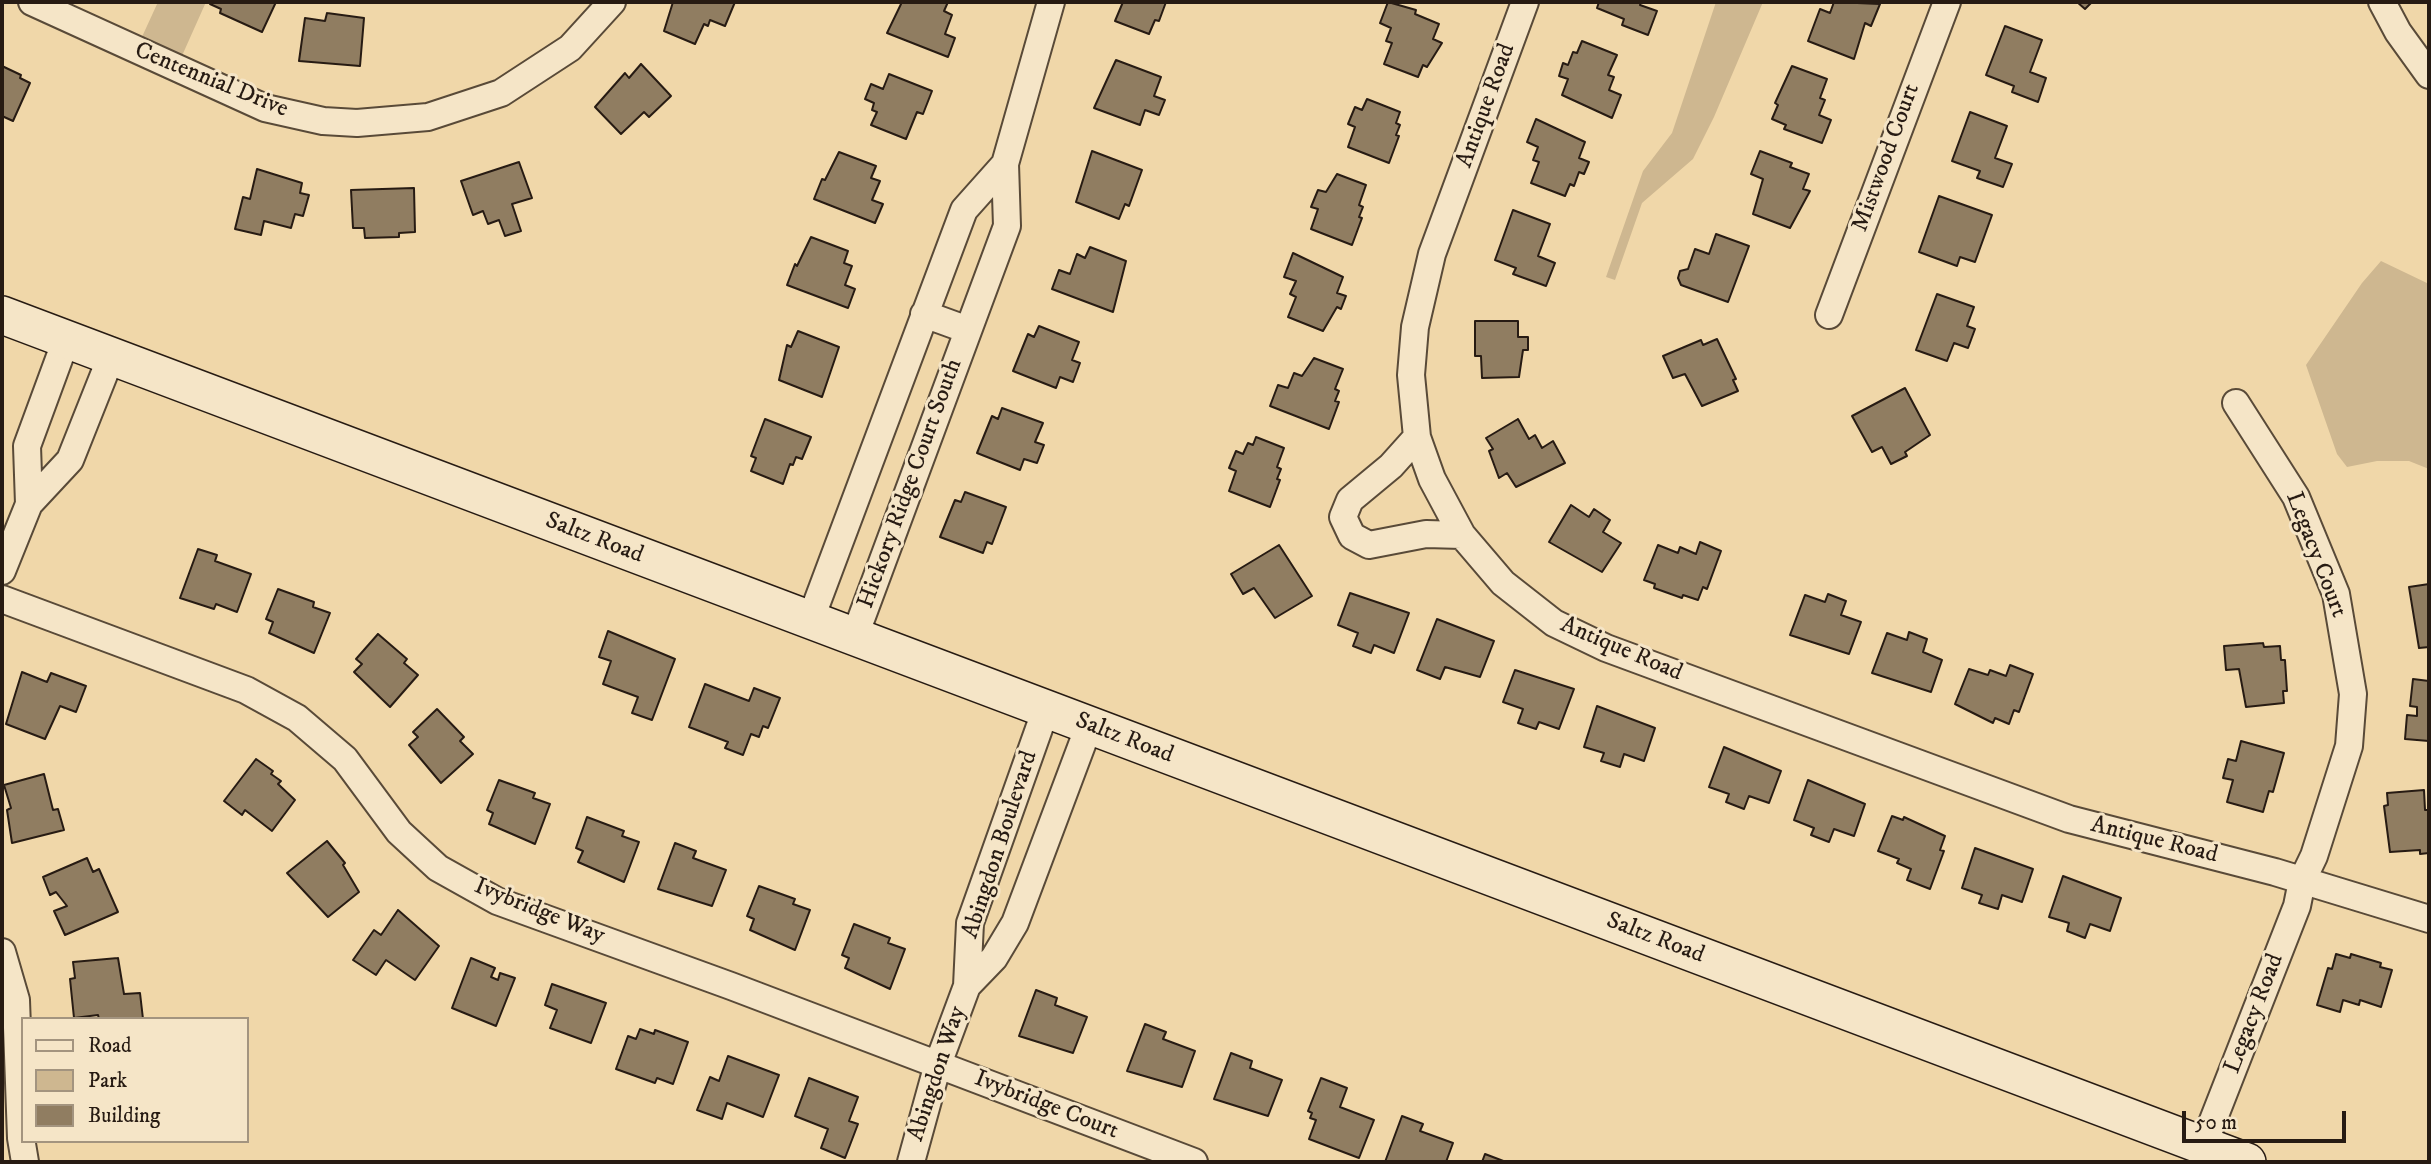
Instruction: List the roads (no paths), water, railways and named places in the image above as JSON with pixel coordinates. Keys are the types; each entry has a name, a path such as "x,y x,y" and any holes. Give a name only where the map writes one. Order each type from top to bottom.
{"street":[{"name":"Centennial Drive","path":"32,2 265,108 323,121 357,123 428,117 501,93 570,48 612,2"},
{"name":"Hickory Ridge Court South","path":"854,638 1007,226 1005,164 1051,2"},
{"name":"Antique Road","path":"1525,2 1432,254 1414,339 1411,375 1417,437 1432,479 1462,535 1503,583 1544,615 1606,648 2069,819 2302,881 2429,919"},
{"name":"Mistwood Court","path":"1829,314 1947,2"},
{"path":"2382,2 2398,32 2429,75"},
{"name":"Hickory Ridge Court South","path":"810,621 964,210 1005,164"},
{"name":"Hickory Ridge Court South","path":"924,314 968,330"},
{"name":"Saltz Road","path":"2,316 2247,1162"},
{"path":"29,504 27,446 66,340"},
{"path":"2,570 29,504 70,460 111,357"},
{"name":"Legacy Court","path":"2236,403 2296,496 2336,594 2346,642 2353,694 2349,746 2314,856 2302,881"},
{"path":"1417,437 1391,467 1350,500 1343,517 1352,536 1369,545 1426,534 1462,535"},
{"name":"Ivybridge Way","path":"2,599 246,690 297,718 345,759 399,832 438,868 497,901 938,1064"},
{"name":"Abingdon Boulevard","path":"967,986 970,923 1046,709"},
{"name":"Abingdon Boulevard","path":"967,986 994,958 1015,923 1089,726"},
{"name":"Legacy Road","path":"2203,1146 2297,906 2302,881"},
{"path":"2,952 16,1000 21,1138"},
{"name":"Abingdon Way","path":"911,1162 938,1064 967,986"},
{"name":"Ivybridge Court","path":"938,1064 1194,1162"},
{"path":"22,1143 25,1162"}]}
